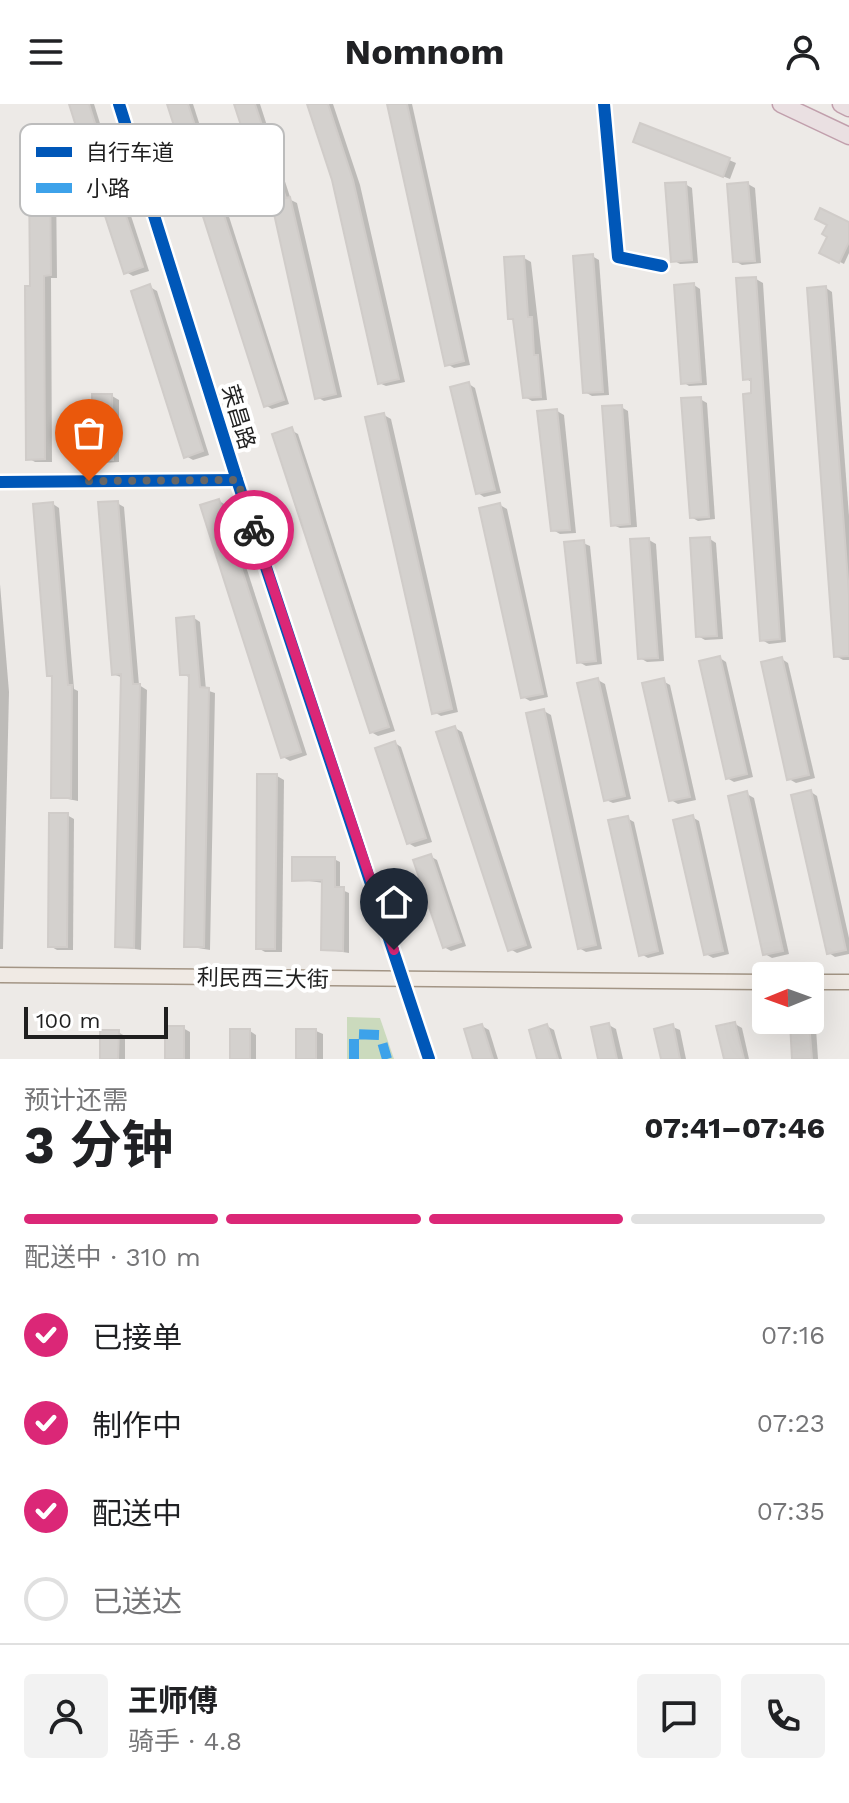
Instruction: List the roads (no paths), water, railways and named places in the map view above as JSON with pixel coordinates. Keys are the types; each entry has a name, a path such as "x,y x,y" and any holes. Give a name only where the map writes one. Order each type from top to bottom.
{"highway":[{"path":"781,104 849,136"},
{"path":"841,104 849,108"}],"main road":[{"name":"利民西三大街","path":"0,975 405,982"},
{"name":"利民西三大街","path":"0,983 752,984"},
{"path":"824,985 849,985"}],"street":[{"name":"荣昌路","path":"119,104 125,124"},
{"path":"604,104 618,257 662,266"},
{"name":"荣昌路","path":"154,216 237,480 429,1059"},
{"path":"0,482 237,480"}]}
